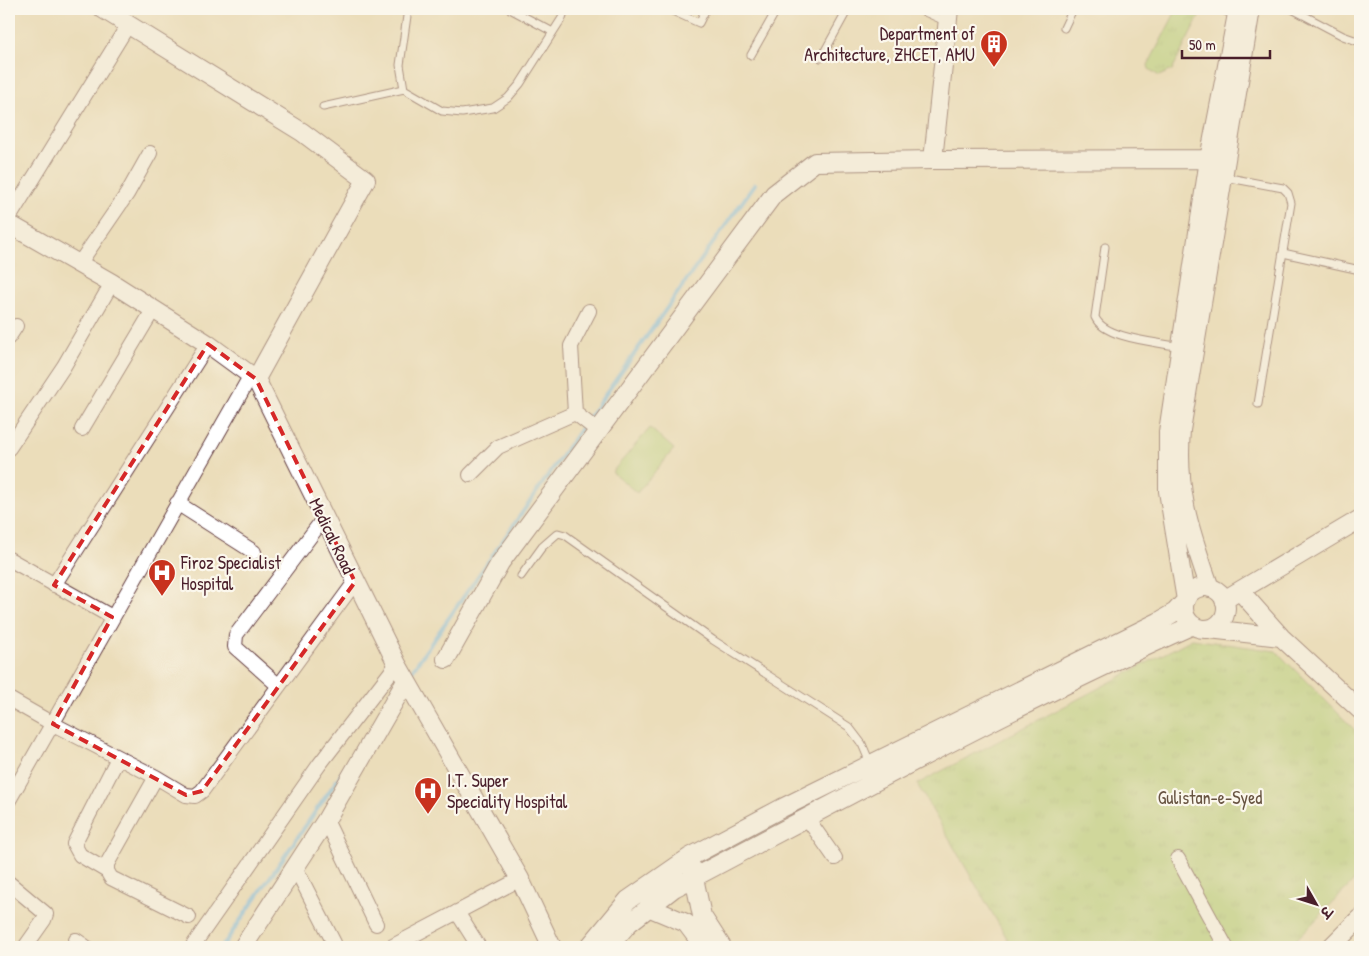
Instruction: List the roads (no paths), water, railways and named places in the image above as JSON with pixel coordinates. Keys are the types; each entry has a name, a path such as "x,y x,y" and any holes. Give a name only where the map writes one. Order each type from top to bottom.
{"street":[{"path":"9,800 177,503 254,377 366,180 302,132 103,9"},
{"path":"1242,11 1209,158 1168,432 1168,492 1186,600 1185,613 1201,627 1281,637"},
{"path":"1210,588 1187,521 1179,460 1181,430 1223,177 1242,11"},
{"path":"933,160 948,16"},
{"path":"9,218 128,25"},
{"path":"79,264 127,194 150,154"},
{"path":"446,659 500,564 598,431 774,194 815,162 1209,158"},
{"name":"Medical Road","path":"9,224 112,283 208,344 254,377 397,664 520,878 552,947"},
{"path":"10,444 64,366 112,283"},
{"path":"82,429 153,310"},
{"path":"589,311 571,346 575,413 598,431"},
{"path":"54,585 208,344"},
{"path":"470,476 498,447 575,413"},
{"path":"177,503 254,552"},
{"path":"279,686 235,647 236,635 324,518"},
{"path":"1224,600 1358,524"},
{"path":"9,559 112,617"},
{"path":"9,699 156,777 186,795 195,796 202,791 355,582"},
{"path":"589,947 628,900 690,857 782,808 871,765 1073,674 1201,627 1219,624 1223,619 1226,606 1224,600 1217,591 1210,588 1199,589 1175,612 1073,674 674,888 648,907 608,947"},
{"path":"1241,592 1281,637 1360,710"},
{"path":"192,947 319,765 397,664"},
{"path":"243,947 296,869 406,681"},
{"path":"118,758 74,844 80,855 107,871 111,878 189,917"},
{"path":"107,871 107,864 156,777"},
{"path":"807,818 835,858"},
{"path":"326,820 376,924"},
{"path":"690,857 702,916 722,947"},
{"path":"1178,859 1226,947"},
{"path":"296,869 334,943"},
{"path":"391,947 520,878"},
{"path":"9,883 46,914 44,920 25,947"},
{"path":"648,907 686,923 704,947"},
{"path":"456,912 479,947"},
{"path":"1331,947 1360,918"}],"lane":[{"path":"404,89 400,65 408,9"},
{"path":"510,9 553,32"},
{"path":"323,107 404,89 442,111 462,113 493,108 508,98 520,84 553,32 565,9"},
{"path":"668,9 699,23 706,9"},
{"path":"751,54 777,9"},
{"path":"821,58 848,9"},
{"path":"918,9 948,16"},
{"path":"1064,28 1073,9"},
{"path":"1220,9 1242,11"},
{"path":"1292,9 1342,36 1360,42"},
{"path":"1223,177 1276,186 1288,193 1291,203 1258,404"},
{"path":"1105,247 1096,305 1095,317 1098,323 1109,332 1181,347"},
{"path":"1284,254 1360,270"},
{"path":"521,576 550,538 558,533 565,535 713,640 849,727 862,744 871,765"}],"waterway":[{"path":"588,419 755,184"},
{"path":"409,675 584,424"},
{"path":"222,947 353,757"}],"place":[{"name":"Department of Architecture, ZHCET, AMU","path":"994,68"},
{"name":"Firoz Specialist Hospital","path":"162,597"},
{"name":"I.T. Super Speciality Hospital","path":"428,815"}],"park label":[{"name":"Gulistan-e-Syed","path":"1210,798"}]}
